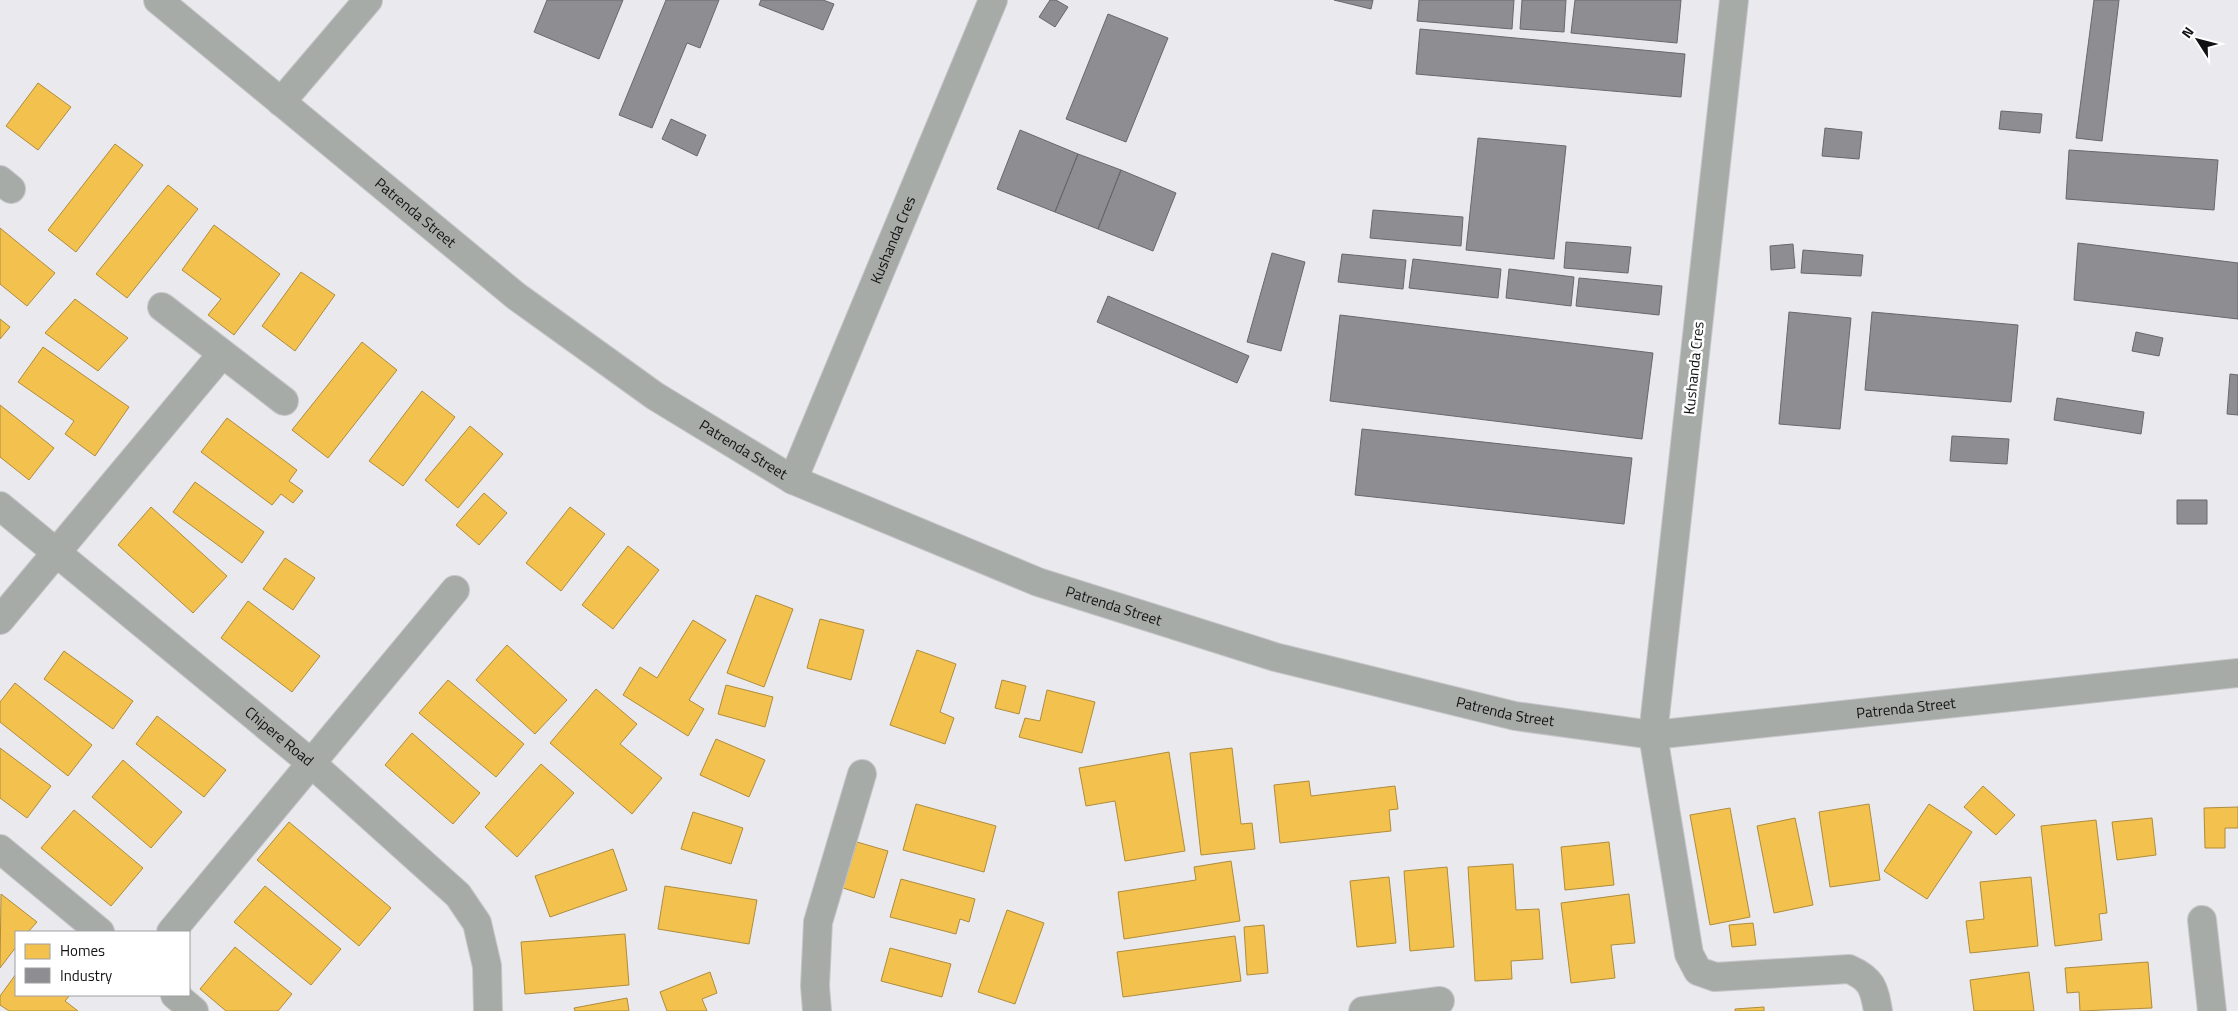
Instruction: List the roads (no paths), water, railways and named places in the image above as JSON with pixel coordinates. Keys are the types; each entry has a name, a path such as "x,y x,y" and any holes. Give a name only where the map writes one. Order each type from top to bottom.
{"street":[{"name":"Patrenda Street","path":"158,0 516,296 655,396 793,480 1038,582 1275,657 1515,716 1653,735 2238,673"},
{"path":"281,102 368,0"},
{"name":"Kushanda Cres","path":"793,480 993,0"},
{"name":"Kushanda Cres","path":"1734,0 1653,735 1689,954 1698,971 1715,977 1849,970 1864,976 1875,993 1878,1011"},
{"path":"162,307 284,401"},
{"path":"0,620 222,354"},
{"name":"Chipere Road","path":"0,506 310,762 458,895 476,923 487,966 488,1011"},
{"path":"171,931 455,590"},
{"path":"817,1011 815,986 818,922 862,774"},
{"path":"0,849 99,931"},
{"path":"2202,920 2212,1011"},
{"path":"176,996 194,1011"},
{"path":"1363,1011 1440,1001"}]}
